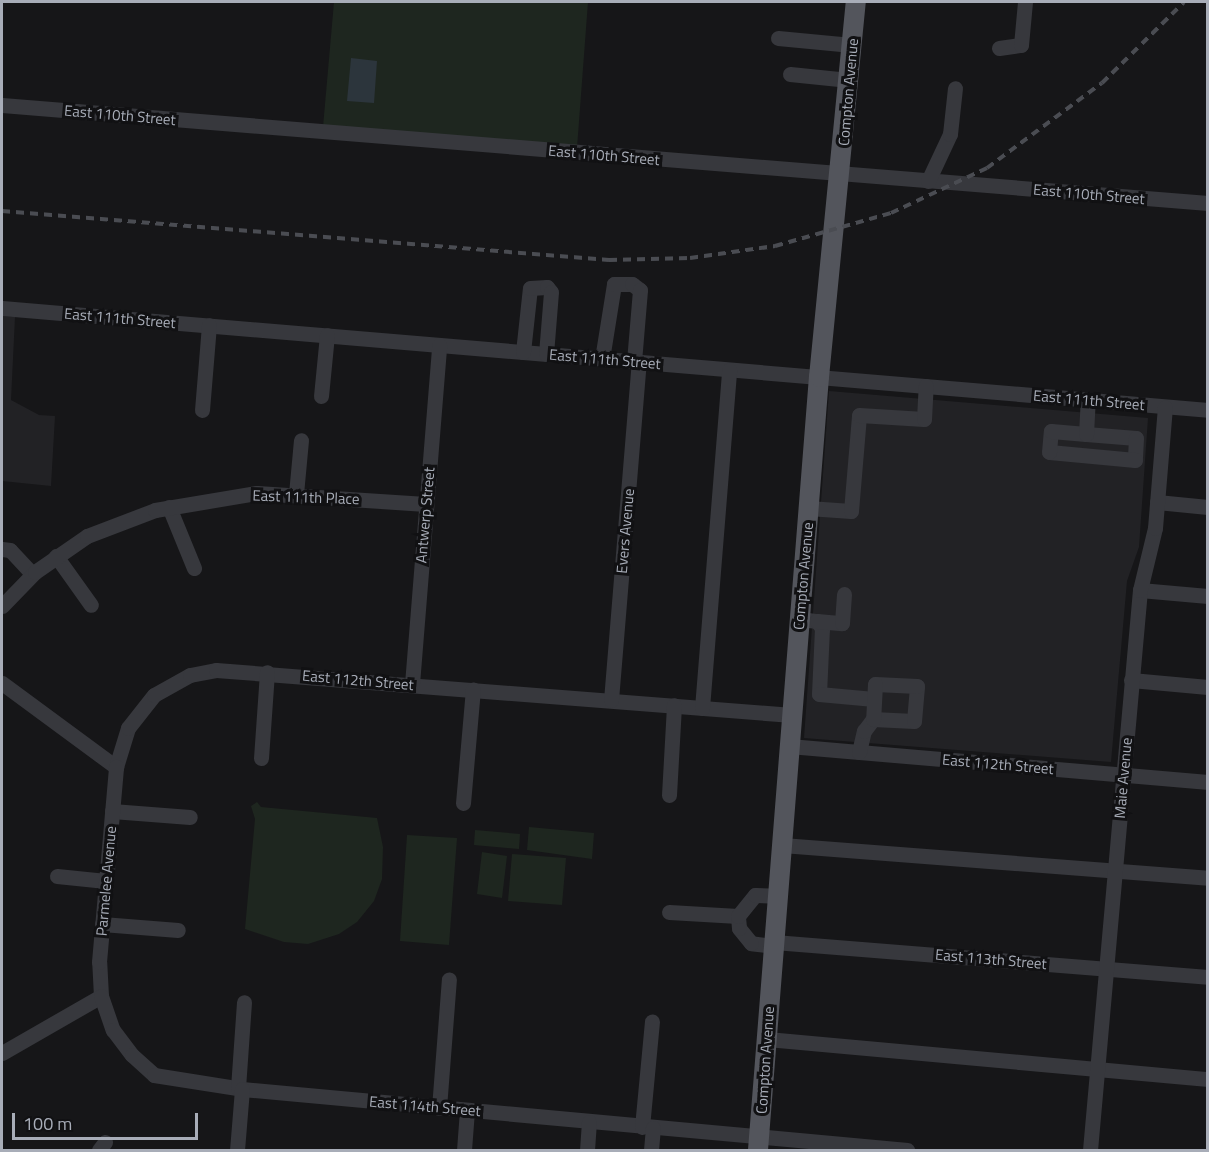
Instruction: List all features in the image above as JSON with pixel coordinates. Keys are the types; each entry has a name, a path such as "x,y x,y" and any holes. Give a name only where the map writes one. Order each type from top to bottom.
{"main road":[{"name":"Compton Avenue","path":"759,1144 792,715 813,623 808,508 856,2"}],"street":[{"path":"999,48 1021,45 1025,2"},
{"path":"778,38 852,45"},
{"path":"789,74 849,80"},
{"path":"928,181 950,134 955,88"},
{"name":"East 110th Street","path":"2,105 840,175 1208,203"},
{"name":"Evers Avenue","path":"602,359 614,284 632,284 640,290 611,699"},
{"path":"523,352 530,288 547,287 551,292 546,354"},
{"name":"East 111th Street","path":"2,308 1208,410"},
{"path":"202,410 210,325"},
{"path":"321,396 327,335"},
{"name":"Antwerp Street","path":"412,684 439,345"},
{"path":"702,708 729,370"},
{"path":"808,508 851,511 859,415 924,419 926,386"},
{"path":"1086,434 1088,400"},
{"name":"Maie Avenue","path":"1090,1150 1104,968 1140,590 1151,549 1165,407"},
{"path":"1051,431 1086,434 1136,438 1135,460 1049,452 1051,431"},
{"path":"296,494 301,440"},
{"name":"East 111th Place","path":"2,605 32,574 56,556 115,522 169,507 230,496 296,494 426,504"},
{"path":"1157,502 1208,507"},
{"path":"169,507 194,568"},
{"path":"2,549 10,550 32,574"},
{"path":"56,556 91,605"},
{"path":"1140,590 1208,596"},
{"path":"844,594 842,623 813,623 819,694 874,699"},
{"name":"East 112th Street","path":"116,767 128,728 154,695 171,684 216,670 267,672 792,715"},
{"path":"261,758 267,672"},
{"path":"1131,680 1208,687"},
{"path":"2,682 116,767"},
{"path":"859,752 864,731 873,718 875,684 917,686 914,722 873,718"},
{"path":"463,803 473,689"},
{"path":"669,795 674,705"},
{"name":"East 112th Street","path":"789,746 1208,782"},
{"name":"Parmelee Avenue","path":"101,996 102,924 116,767"},
{"path":"112,811 190,817"},
{"path":"782,845 1208,878"},
{"path":"57,876 106,881"},
{"path":"669,912 738,916 755,895 778,896"},
{"name":"East 113th Street","path":"738,916 739,928 751,943 1208,977"},
{"path":"102,924 178,930"},
{"path":"439,1108 449,979"},
{"path":"2,1053 101,996"},
{"name":"East 114th Street","path":"101,996 113,1030 154,1075 240,1089 647,1127 759,1144 907,1150"},
{"path":"237,1150 244,1002"},
{"path":"651,1150 647,1127 652,1021"},
{"path":"767,1039 1208,1079"},
{"path":"464,1150 467,1110"},
{"path":"587,1150 589,1122"}],"shaded area":[{"path":"334,2 588,2 577,148 323,127"},
{"path":"351,58 377,61 374,103 347,101"},
{"path":"2,316 15,317 11,400 39,415 55,416 51,486 2,481"},
{"path":"829,391 1148,418 1139,547 1127,581 1111,762 804,738"},
{"path":"257,802 261,807 377,818 383,847 382,879 374,901 357,922 339,934 308,944 284,942 245,929 255,819 251,806"},
{"path":"529,827 594,833 592,859 527,850"},
{"path":"475,830 520,834 519,849 474,845"},
{"path":"407,835 457,838 449,945 400,941"},
{"path":"482,852 507,856 502,898 477,894"},
{"path":"512,854 566,858 562,905 508,901"}],"railway":[{"path":"2,211 609,260 690,258 775,246 891,213 987,168 1102,83 1184,2"}]}
